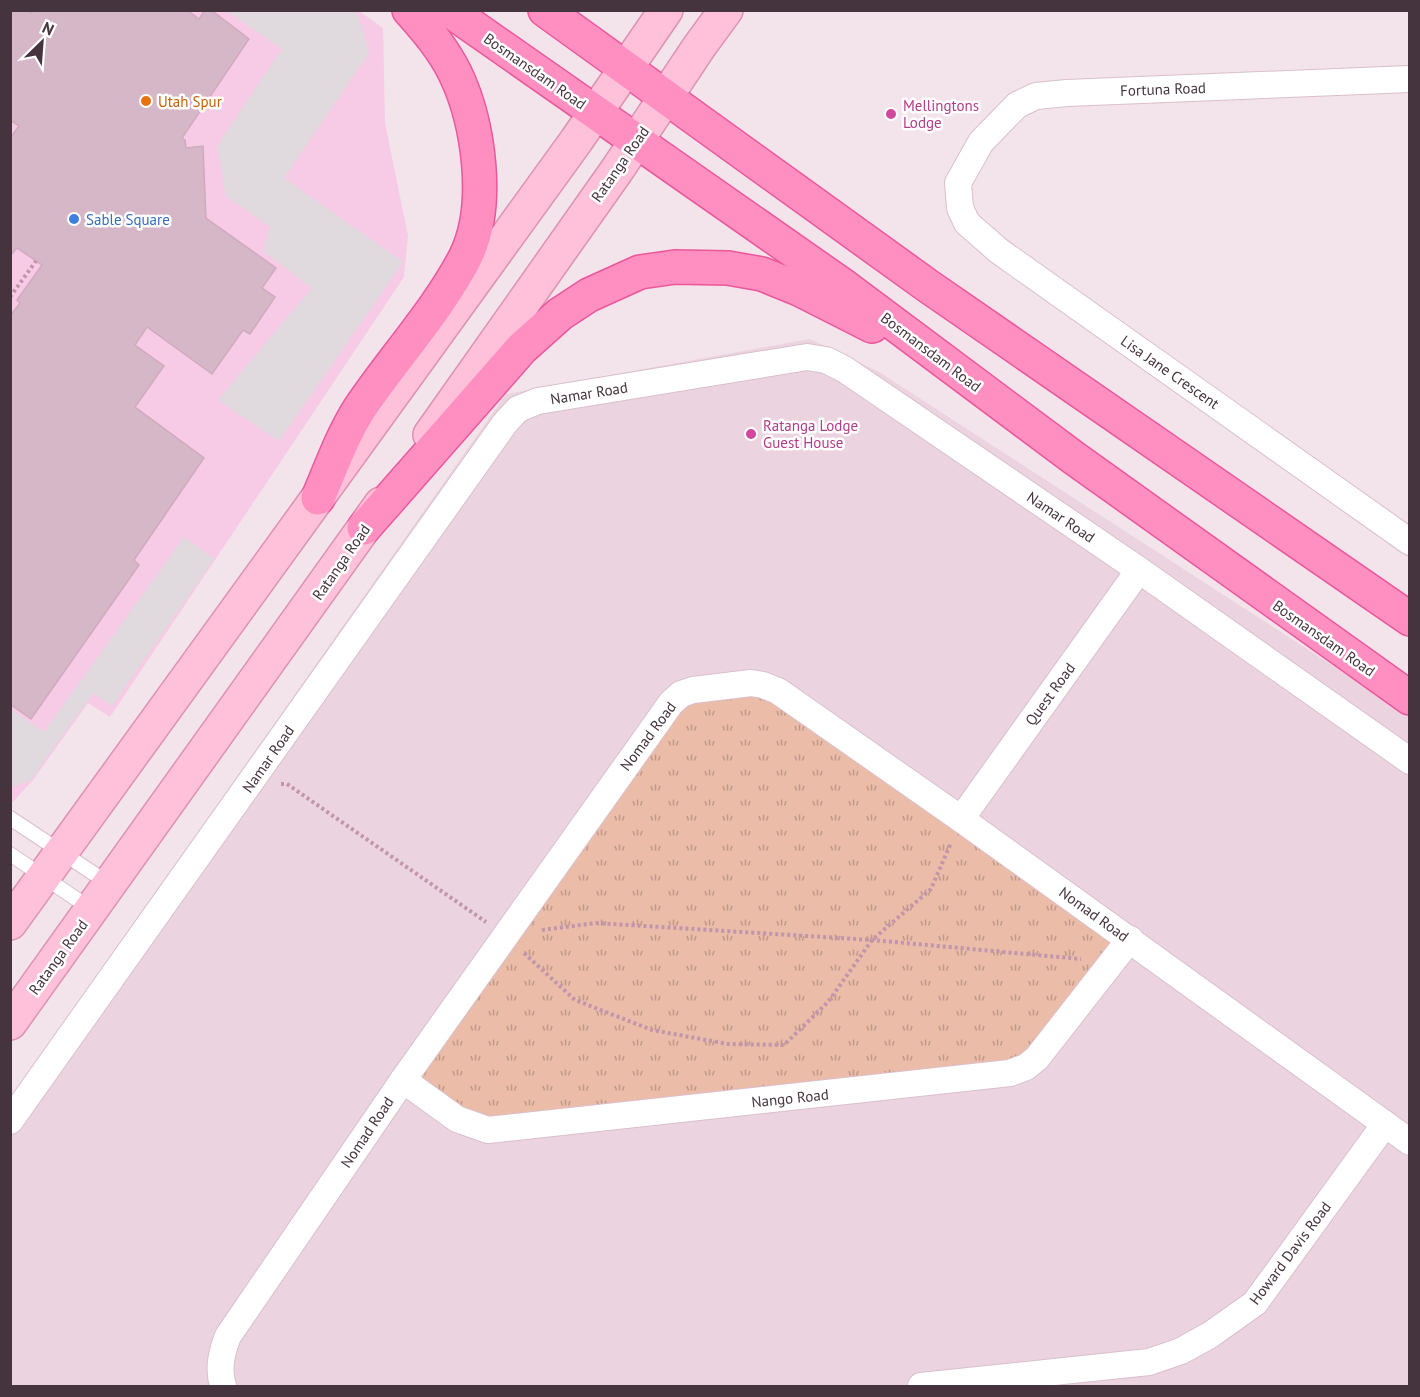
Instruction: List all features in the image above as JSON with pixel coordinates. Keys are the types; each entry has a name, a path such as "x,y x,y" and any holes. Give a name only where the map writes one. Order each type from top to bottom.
{"main road":[{"path":"318,498 346,430 450,283 465,257 473,236 480,191 479,158 471,120 455,74 433,36 409,10"},
{"name":"Bosmansdam Road","path":"450,10 841,284 951,367 1307,626 1410,698"},
{"path":"545,10 928,286 1410,619"},
{"path":"10,923 595,113 666,10"},
{"name":"Ratanga Road","path":"10,1023 102,898 364,528 637,141 726,10"},
{"path":"364,528 522,348 560,314 589,295 640,272 675,267 728,268 762,274 799,289 951,367"}],"street":[{"name":"Fortuna Road","path":"958,183 981,142 1017,105 1036,96 1410,79"},
{"name":"Lisa Jane Crescent","path":"958,183 960,208 967,223 999,251 1410,542"},
{"name":"Namar Road","path":"10,1121 504,423 523,407 538,401 807,357 826,360 844,369 1138,570 1410,761"},
{"name":"Quest Road","path":"961,819 1138,570"},
{"name":"Nomad Road","path":"223,1386 219,1373 222,1351 228,1336 403,1080 671,703 681,694 693,690 751,683 771,688 1130,939 1410,1142"},
{"name":"Nango Road","path":"403,1080 457,1119 488,1130 1010,1073 1026,1067 1037,1058 1130,939"},
{"name":"Howard Davis Road","path":"921,1386 1149,1362 1181,1351 1210,1335 1256,1303 1385,1124"}],"lane":[{"path":"10,819 52,864 102,898"},
{"path":"10,854 52,864 102,898"}],"path":[{"path":"10,297 36,261"},
{"path":"278,785 287,784 505,935 575,1000 652,1030 728,1044 784,1045 828,1002 872,940 931,889 961,819"},
{"path":"505,935 596,923 872,940 1114,960"}],"shaded area":[{"name":"Sable Square","path":"11,11 359,11 383,28 385,123 408,236 404,277 110,717 88,703 33,780 11,804"},
{"path":"227,11 352,11 358,15 369,53 284,178 403,262 279,441 218,400 312,288 263,251 270,227 226,196 217,146 282,49"},
{"path":"810,339 879,372 1409,715 1409,1386 11,1386 11,1098 506,394"},
{"path":"184,537 214,559 112,706 93,693 30,781 11,787 11,709 44,732"}],"green space":[{"path":"756,686 1131,936 1042,1060 486,1130 405,1082 676,706"}],"building":[{"path":"10,10 27,10 31,13 33,10 187,10 199,19 205,10 211,10 249,39 182,138 185,140 186,148 203,146 206,218 276,268 262,288 275,297 250,334 243,330 212,374 147,327 135,345 164,366 135,407 204,458 134,560 139,565 31,719 10,704 10,316 20,303 17,300 42,265 17,248 10,256 10,138 19,126 10,120"}],"place":[{"name":"Utah Spur","path":"146,101"},
{"name":"Mellingtons Lodge","path":"891,114"},
{"name":"Sable Square","path":"74,219"},
{"name":"Ratanga Lodge Guest House","path":"751,434"}]}
